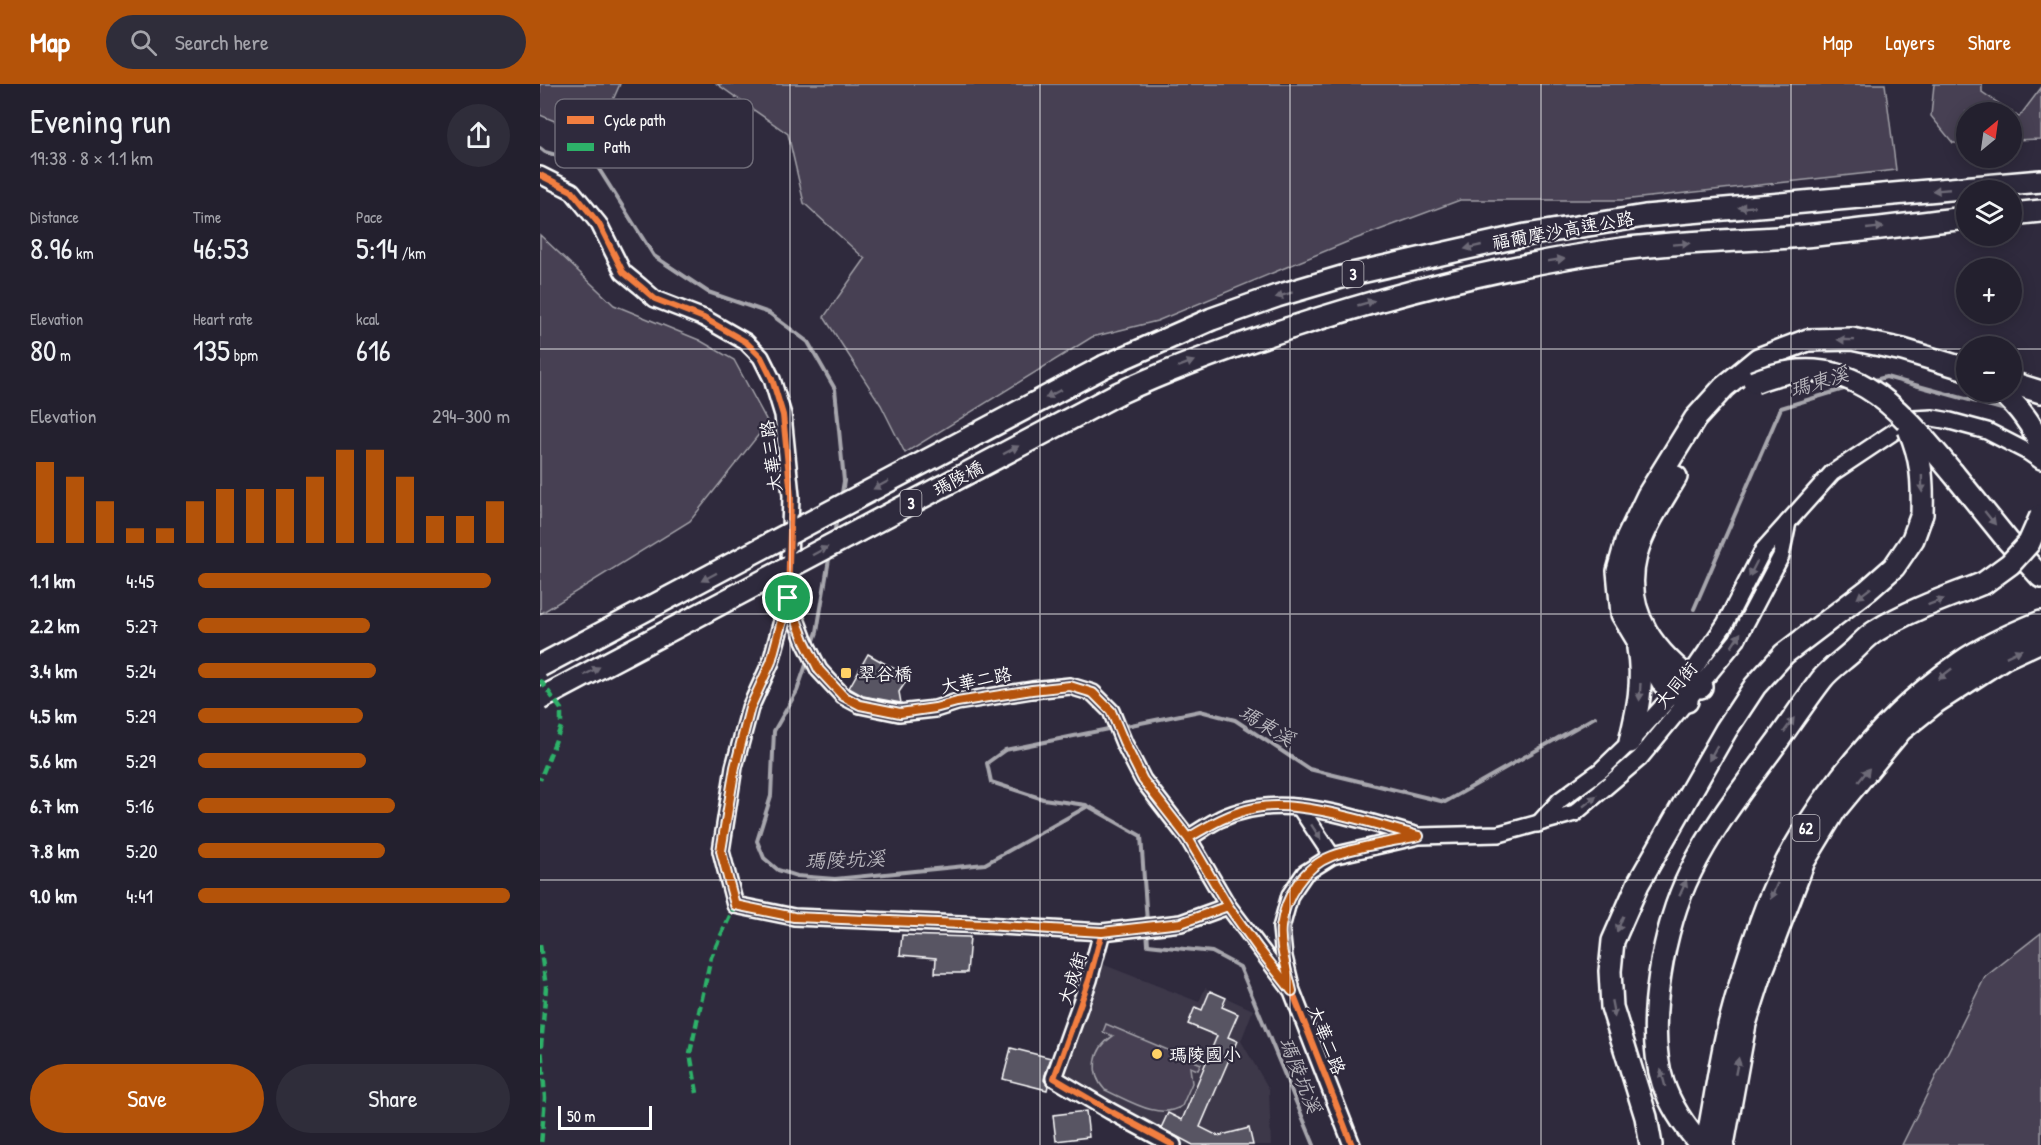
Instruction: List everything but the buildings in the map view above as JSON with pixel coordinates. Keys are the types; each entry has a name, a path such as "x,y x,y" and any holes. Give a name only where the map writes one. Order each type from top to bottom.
{"highway":[{"name":"福爾摩沙高速公路","path":"1105,366 1212,320 1277,296 1352,274 1526,235 1612,220 2041,181"},
{"path":"2022,213 2041,211"},
{"name":"福爾摩沙高速公路","path":"1290,328 1361,304 1451,280 1521,265 1623,249 1804,236 1956,219"},
{"name":"瑪陵橋","path":"540,699 1119,393 1186,364 1290,328"},
{"path":"1688,690 1664,684 1637,642 1622,614 1618,571 1627,538 1648,495 1695,419 1724,387 1758,359 1808,340 1852,339 1911,352 1956,366"},
{"path":"1911,352 1956,371"},
{"name":"瑪陵橋","path":"540,666 1105,366"},
{"path":"1688,690 1647,635 1637,612 1633,593 1636,556 1642,539 1665,496 1706,427 1731,398 1754,382 1787,371 1822,371 1843,376 1868,388 1903,415 2041,577"},
{"path":"2022,386 2041,392"},
{"path":"2013,402 2034,428 2041,446"},
{"path":"1650,1145 1646,1117 1612,1007 1610,971 1613,941 1638,884 1726,730 1755,686 1784,654 1868,590 1894,567 1912,539 1922,514 1923,479 1917,449 1903,415"},
{"path":"1701,1145 1688,1131 1675,1110 1663,1083 1657,1049 1660,975 1668,931 1675,906 1691,870 1720,821 1823,678 1875,631 1925,606 1984,583 2010,564 2029,543 2041,516"},
{"name":"62","path":"1706,1145 1729,1026 1747,964 1761,919 1798,839 1869,742 1910,702 1961,662 2038,630"},
{"name":"62","path":"1723,1145 1745,1024 1762,971 1804,861 1835,810 1901,730 1936,702 2004,658 2038,630"},
{"path":"1630,741 1640,701 1641,668 1637,642"}],"street":[{"name":"大華三路","path":"540,175 572,191 599,224 623,272 655,299 704,318 746,342 761,357 772,379 783,416 791,496 788,598"},
{"name":"大同街","path":"1538,824 1560,800 1601,770 1688,690 1737,640 1781,556 1788,522 1832,473 1913,419 1933,418 1987,431 2041,461"},
{"name":"大華二路","path":"788,598 804,640 819,670 843,696 860,705 900,713 1021,691 1070,686 1093,693 1111,711 1143,780 1188,838 1228,906 1292,991 1352,1145"},
{"name":"大成街","path":"788,598 771,662 750,708 735,767 721,851 735,905 794,917 1102,932 1181,923 1228,906"},
{"name":"大同街","path":"1419,836 1498,834 1575,813 1640,758 1688,690"},
{"path":"1188,838 1221,819 1255,808 1278,805 1419,836"},
{"path":"1300,808 1332,856"},
{"path":"1292,991 1284,957 1281,928 1290,895 1305,873 1332,856 1419,836"},
{"name":"大成街","path":"1102,932 1089,980 1054,1078 1173,1145"}],"shaded area":[{"path":"540,84 620,84 613,99 555,99 555,121 540,115"},
{"path":"717,84 1885,84 1896,170 1622,200 1460,200 1347,242 1157,321 1092,337 905,453 881,405 824,317 865,259 804,203 788,134 753,109 753,99 738,99"},
{"path":"1934,84 1982,84 1982,92 1997,102 1956,102 1956,143 1953,143 1931,116"},
{"path":"2041,88 2041,139 2022,140 2022,113"},
{"path":"540,235 614,305 699,340 734,360 768,423 690,521 540,614"},
{"path":"2041,933 2041,1145 1902,1145 1985,977"},
{"name":"瑪陵國小","path":"1102,964 1199,1002 1205,988 1253,1010 1241,1041 1269,1089 1271,1145 1179,1145 1066,1082 1062,1067"},
{"path":"1106,1024 1201,1064 1198,1070 1190,1067 1192,1083 1182,1106 1173,1110 1154,1110 1105,1090 1095,1069 1097,1054 1106,1041 1113,1036 1103,1032"}],"waterway":[{"name":"瑪陵坑溪","path":"540,148 555,155"},
{"name":"瑪陵坑溪","path":"598,168 654,256 708,292 769,313 808,342 835,389 844,481 841,499"},
{"name":"瑪東溪","path":"1871,381 1886,377 2009,411"},
{"name":"瑪東溪","path":"1694,609 1781,408 1847,388"},
{"name":"瑪陵坑溪","path":"834,534 837,518"},
{"name":"瑪陵坑溪","path":"812,646 817,632 830,553"},
{"name":"瑪陵坑溪","path":"808,659 797,691 774,731 771,796 757,841 764,858 778,870 797,876 835,879 985,864 1088,806 1141,836 1147,922"},
{"name":"瑪東溪","path":"1121,727 1200,711 1235,720 1309,769 1445,802 1595,717"},
{"name":"瑪東溪","path":"1086,805 1043,799 991,782 987,763 1005,750 1113,728"},
{"name":"瑪陵坑溪","path":"1147,929 1148,945 1212,952 1240,967 1314,1145"}],"marked path":[{"path":"540,680 561,709 561,727 540,780"},
{"path":"697,1093 690,1053 711,957 735,905"},
{"path":"540,945 546,987 541,1046 545,1098 541,1145"}],"cycle path":[{"path":"540,175 572,191 599,224 623,272 655,299 704,318 746,342 761,357 772,379 783,415 791,496 788,598 771,662 750,708 734,767 721,851 735,905 794,917 1102,932 1089,980 1054,1078 1173,1145"},
{"path":"788,598 804,640 819,670 843,696 860,705 899,713 935,709 957,702 1032,690 1070,686 1093,693 1111,711 1143,780 1188,838 1228,906 1292,991 1352,1145"}],"place":[{"name":"翠谷橋","path":"846,673"},
{"name":"瑪陵國小","path":"1157,1054"}],"route":[{"path":"788,598 771,662 750,708 735,767 721,851 735,905 794,917 1102,932 1181,923 1228,906 1188,838 1221,819 1255,808 1278,805 1312,809 1419,836 1332,856 1305,873 1290,895 1281,928 1284,957 1292,991 1228,906 1188,838 1143,780 1111,711 1093,693 1070,686 1032,690 900,713 860,705 843,696 819,670 804,640 788,598"}]}
